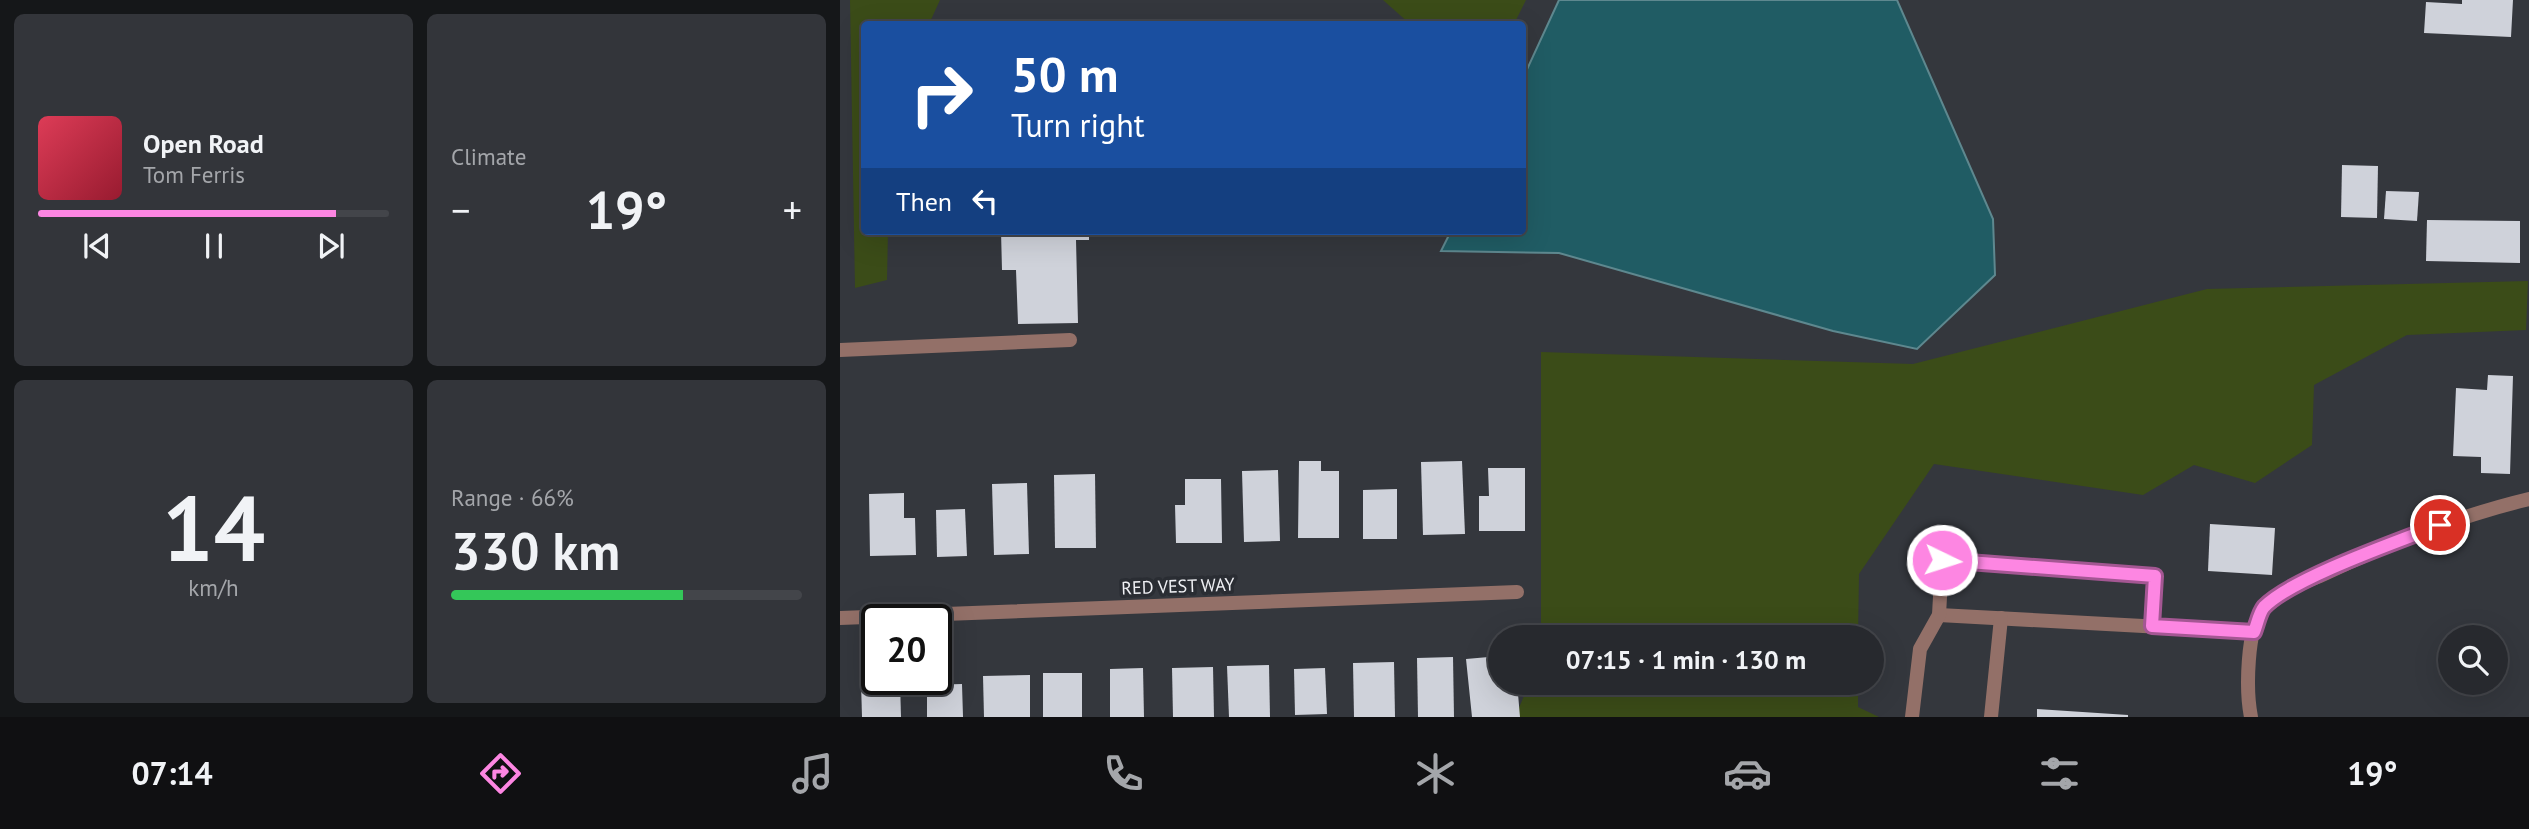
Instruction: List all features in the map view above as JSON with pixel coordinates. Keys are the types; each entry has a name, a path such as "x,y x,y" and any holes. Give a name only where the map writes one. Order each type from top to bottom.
{"street":[{"path":"840,350 1070,340"},
{"path":"2251,717 2249,662 2254,632 2262,609 2282,593 2411,536 2463,516 2529,499 2529,484"},
{"path":"1912,717 1920,649 1940,615 1942,560 2155,576 2152,626"},
{"name":"RED VEST WAY","path":"840,618 1517,592"},
{"path":"1940,615 2254,632"},
{"path":"1991,717 2001,618"}],"green space":[{"path":"850,0 940,0 930,21 861,21 861,235 888,235 887,280 855,288"},
{"path":"1383,0 1526,0 1516,21 1407,21"},
{"path":"2528,281 2526,330 2407,335 2314,385 2312,445 2255,483 2194,465 2143,495 1934,464 1859,574 1858,625 1541,625 1541,352 1913,364 2207,289"},
{"path":"1524,695 1858,695 1858,707 1879,717 1515,717"}],"water":[{"path":"1559,0 1897,0 1993,219 1995,275 1917,349 1833,331 1559,253 1441,251 1449,235 1526,235 1526,72"}],"building":[{"path":"2462,0 2513,0 2511,37 2424,33 2426,2 2462,4"},
{"path":"2342,165 2378,166 2377,218 2341,217"},
{"path":"2386,191 2419,192 2417,221 2384,219"},
{"path":"2427,220 2520,221 2520,263 2426,261"},
{"path":"1001,235 1089,235 1089,240 1076,240 1078,323 1018,324 1016,270 1002,270"},
{"path":"2488,375 2513,376 2510,474 2481,473 2481,457 2453,456 2456,388 2487,390"},
{"path":"1299,461 1321,461 1321,471 1339,471 1339,538 1298,538"},
{"path":"1462,461 1465,534 1423,535 1421,462"},
{"path":"1488,468 1525,468 1525,531 1479,531 1479,496 1489,496"},
{"path":"1278,470 1280,541 1244,542 1242,471"},
{"path":"1095,474 1096,548 1055,548 1054,475"},
{"path":"1185,479 1221,479 1222,543 1176,543 1175,505 1185,505"},
{"path":"1027,483 1029,554 994,555 992,484"},
{"path":"1397,489 1397,539 1363,539 1363,490"},
{"path":"904,493 904,518 915,518 916,555 870,556 869,494"},
{"path":"965,509 967,556 937,557 936,510"},
{"path":"2210,524 2275,528 2272,575 2208,571"},
{"path":"1453,657 1454,717 1418,717 1417,658"},
{"path":"1488,657 1488,695 1518,695 1520,717 1472,717 1466,659"},
{"path":"1394,662 1395,717 1354,717 1353,663"},
{"path":"1269,665 1270,717 1229,717 1227,666"},
{"path":"1213,667 1214,717 1173,717 1172,668"},
{"path":"1143,668 1144,717 1110,717 1110,669"},
{"path":"1325,668 1327,714 1295,715 1294,669"},
{"path":"1043,673 1082,673 1082,717 1043,717"},
{"path":"1030,675 1030,717 984,717 983,676"},
{"path":"952,684 962,684 963,717 927,717 927,695 952,695"},
{"path":"861,695 900,695 901,717 862,717"},
{"path":"2037,709 2128,715 2128,717 2037,717"}],"route":[{"path":"1942,560 2155,576 2152,626 2254,632 2262,609 2282,593 2372,551 2440,525"}]}
